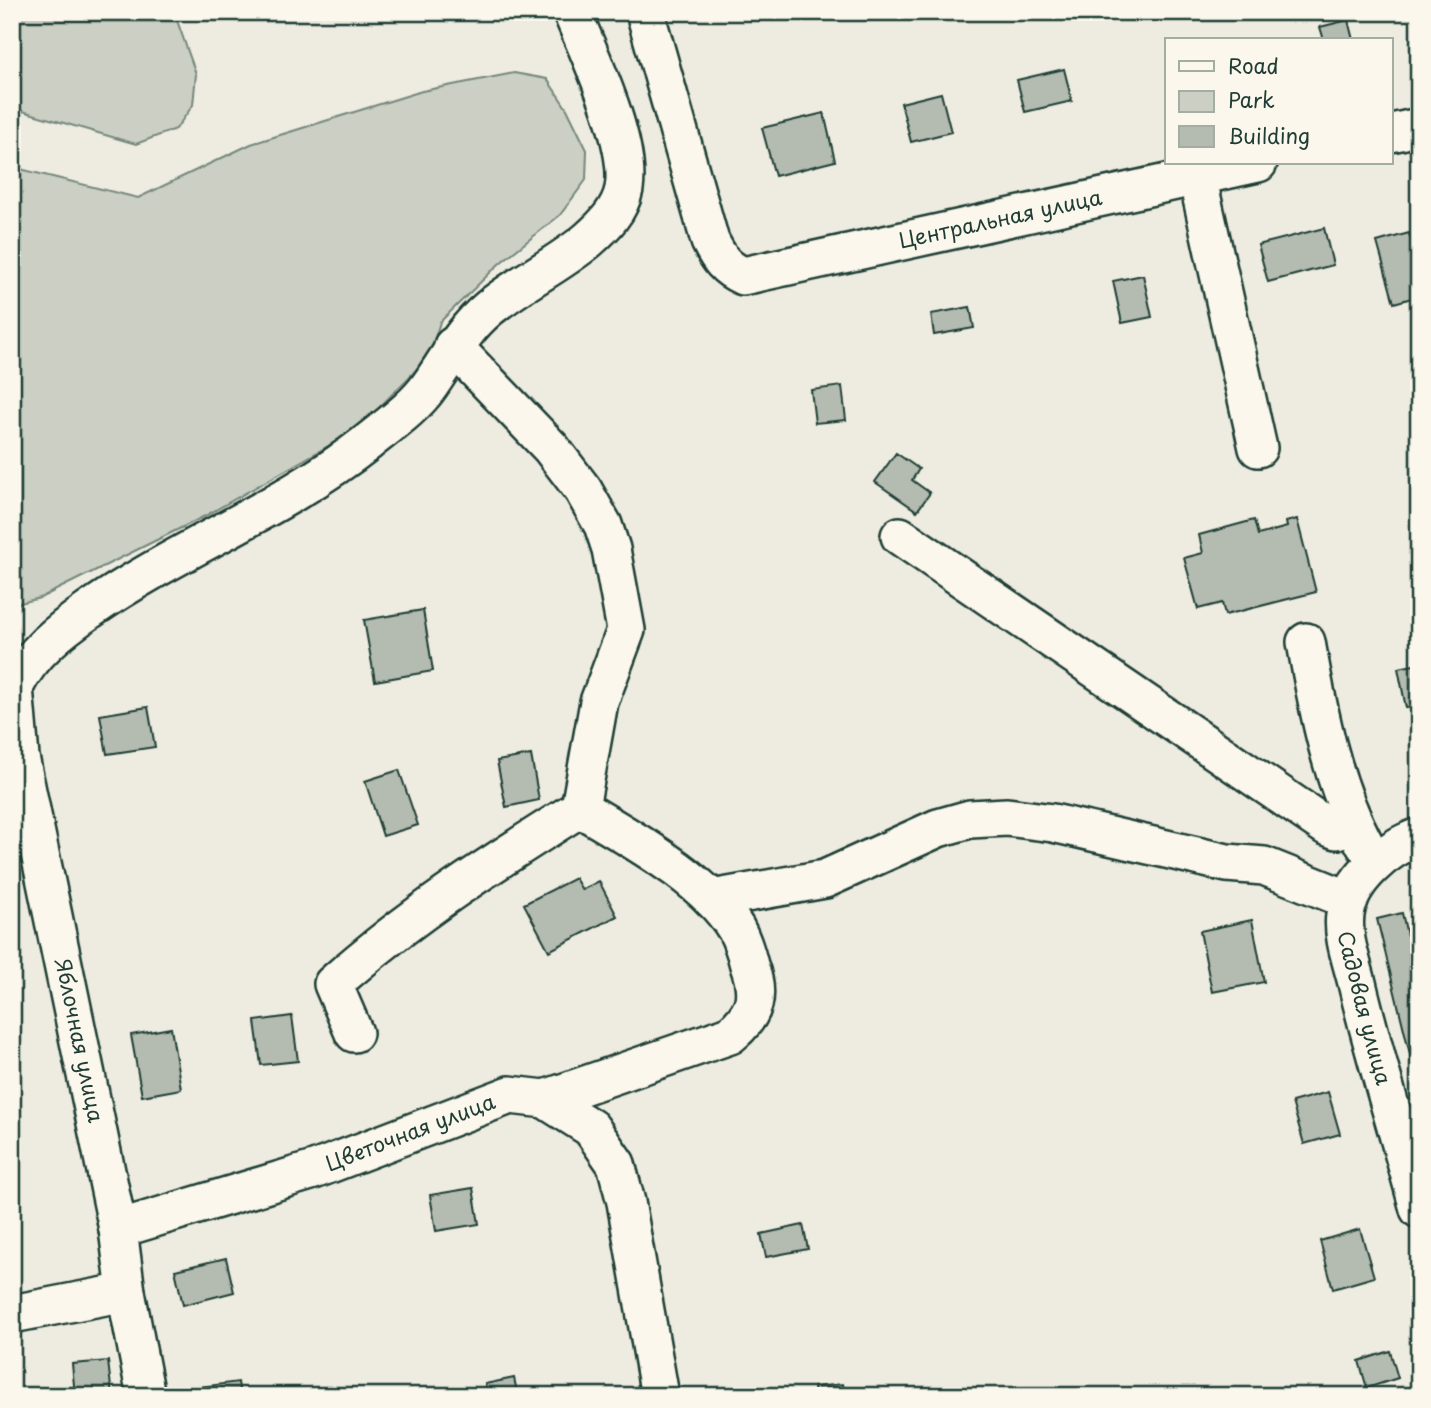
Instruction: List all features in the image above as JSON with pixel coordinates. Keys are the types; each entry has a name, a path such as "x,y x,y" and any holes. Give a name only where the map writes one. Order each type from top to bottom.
{"street":[{"path":"13,686 38,651 59,631 96,605 141,575 309,481 366,444 429,386 453,346 488,309 588,240 613,215 624,189 624,152 572,12"},
{"name":"Центральная улица","path":"646,12 710,242 729,270 743,276 1253,164"},
{"path":"1392,133 1419,127"},
{"path":"1197,176 1258,448"},
{"path":"354,1032 333,984 382,941 466,880 580,808 599,702 626,630 611,549 603,525 583,490 551,448 453,346"},
{"path":"900,536 1326,826 1337,830 1354,825"},
{"path":"1306,642 1318,710 1354,825 1375,865"},
{"name":"Яблочная улица","path":"13,686 20,757 118,1229 125,1292 146,1396"},
{"path":"545,1099 730,1035 746,1022 756,985 737,930 712,899 641,845 580,808"},
{"path":"712,899 825,879 939,828 970,819 1007,817 1053,823 1227,863 1264,866 1349,900"},
{"name":"Садовая улица","path":"1419,837 1375,865 1349,900 1345,915 1345,935 1419,1209"},
{"name":"Цветочная улица","path":"118,1229 314,1170 510,1095 545,1099 591,1128 616,1164 626,1202 660,1396"},
{"path":"12,1314 125,1292"}],"green space":[{"path":"12,12 174,12 196,74 193,105 176,129 136,144 12,108"},
{"path":"514,73 547,79 567,109 587,150 586,180 560,215 500,263 440,322 431,350 419,367 358,429 205,516 40,598 12,605 12,167 138,198 251,144 422,91"}],"building":[{"path":"1348,20 1352,38 1323,38 1320,27"},
{"path":"1064,69 1072,101 1025,112 1017,80"},
{"path":"941,93 951,132 911,142 901,103"},
{"path":"824,113 835,161 775,176 762,128"},
{"path":"1324,228 1333,265 1268,282 1258,245"},
{"path":"1409,233 1419,268 1419,296 1394,303 1377,242"},
{"path":"1143,275 1152,317 1122,323 1113,281"},
{"path":"970,307 974,328 934,335 931,314"},
{"path":"842,386 846,420 815,423 811,390"},
{"path":"896,453 919,469 912,480 930,493 917,511 875,482"},
{"path":"1297,519 1316,592 1225,615 1222,603 1198,609 1184,558 1203,553 1199,535 1254,520 1258,535 1287,527 1286,522"},
{"path":"423,610 433,671 375,681 364,620"},
{"path":"1419,664 1419,706 1406,708 1398,668"},
{"path":"148,707 155,747 107,754 100,715"},
{"path":"531,755 539,800 506,807 497,761"},
{"path":"399,770 418,825 383,836 365,781"},
{"path":"575,878 582,890 599,881 617,916 549,951 524,904"},
{"path":"1402,913 1407,935 1415,933 1419,948 1419,1091 1377,919"},
{"path":"1252,920 1264,982 1212,992 1200,931"},
{"path":"292,1016 298,1061 261,1065 255,1021"},
{"path":"171,1028 181,1089 142,1096 131,1035"},
{"path":"1328,1092 1340,1134 1304,1144 1292,1102"},
{"path":"473,1188 479,1224 436,1231 430,1195"},
{"path":"803,1225 808,1249 766,1257 761,1234"},
{"path":"1360,1229 1374,1277 1333,1289 1320,1241"},
{"path":"226,1258 234,1292 183,1305 175,1270"},
{"path":"1390,1351 1398,1378 1367,1388 1359,1361"},
{"path":"108,1361 112,1396 75,1396 72,1364"},
{"path":"514,1378 518,1396 487,1396 485,1384"},
{"path":"238,1382 240,1396 200,1396 199,1387"},
{"path":"843,1384 845,1396 815,1396 814,1387"}]}
